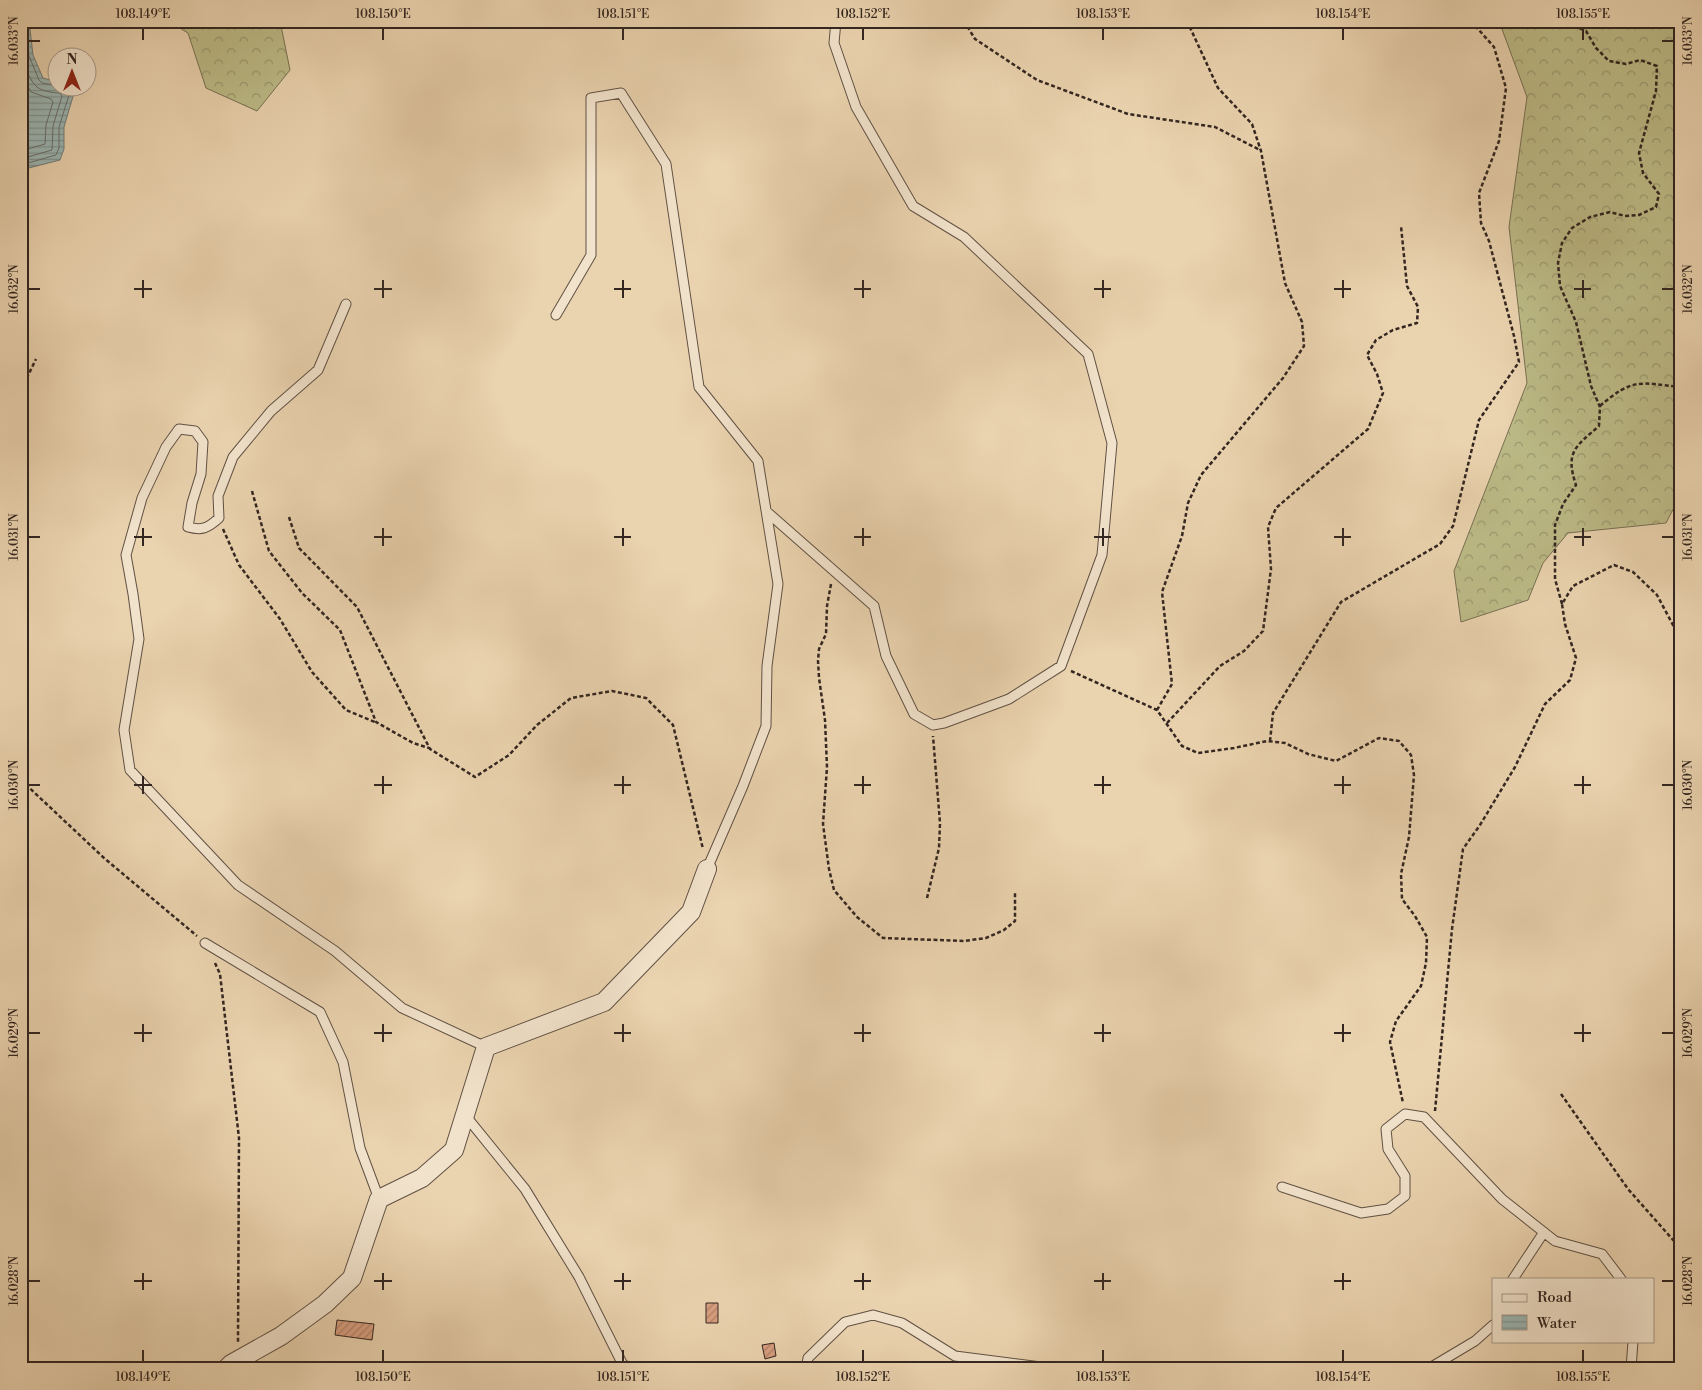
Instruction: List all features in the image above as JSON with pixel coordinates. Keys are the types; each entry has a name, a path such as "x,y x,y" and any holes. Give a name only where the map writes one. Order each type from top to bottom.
{"street":[{"path":"232,1364 282,1336 325,1304 352,1278 379,1199 422,1178 454,1150 486,1047 604,1002 691,912 707,869"}],"lane":[{"path":"766,511 874,606 886,656 914,714 932,725 944,723 1009,699 1061,666 1102,554 1112,443 1088,354 964,237 913,206 856,107 834,43 836,21"},
{"path":"556,315 591,255 591,98 621,93 666,164 699,387 758,461 778,584 767,666 766,726 743,786 707,869"},
{"path":"346,304 318,370 271,411 233,457 218,496 219,518 208,527 199,530 188,527 192,503 201,474 202,442 195,431 178,429 166,447 142,498 126,555 139,639 124,730 130,770 238,885 336,950 402,1008 486,1047"},
{"path":"205,943 320,1012 343,1062 360,1148 379,1199"},
{"path":"1282,1186 1361,1213 1388,1209 1404,1196 1405,1176 1388,1149 1386,1130 1405,1114 1424,1117 1502,1199 1555,1241 1602,1254 1620,1278"},
{"path":"465,1115 525,1189 579,1277 622,1363 628,1369"},
{"path":"1514,1278 1544,1232"},
{"path":"806,1369 808,1358 845,1322 874,1315 902,1323 955,1356 1057,1369"},
{"path":"1428,1369 1475,1341 1492,1326"},
{"path":"1631,1369 1633,1342"}],"path":[{"path":"964,21 975,39 1037,80 1128,114 1215,127 1261,151"},
{"path":"1157,710 1172,684 1162,592 1182,536 1188,503 1201,475 1283,378 1304,346 1302,322 1285,283 1261,151 1252,124 1218,88 1187,21"},
{"path":"1270,741 1273,713 1341,602 1440,544 1453,526 1479,420 1518,362 1514,336 1489,241 1481,222 1479,193 1499,141 1506,88 1494,47 1471,21"},
{"path":"1434,1127 1452,929 1463,849 1480,825 1515,767 1545,704 1570,680 1576,658 1554,579 1554,525 1563,504 1576,485 1570,467 1576,446 1599,426 1600,407 1591,386 1576,322 1560,286 1558,263 1562,243 1572,228 1590,217 1610,212 1625,216 1640,215 1656,207 1659,194 1643,173 1639,153 1656,91 1657,66 1640,60 1626,64 1609,61 1596,48 1586,31 1571,25 1569,21"},
{"path":"1167,723 1220,666 1244,651 1263,631 1271,569 1268,527 1276,508 1368,429 1383,393 1377,374 1367,355 1376,340 1393,330 1417,323 1418,307 1407,286 1401,226"},
{"path":"21,390 36,359"},
{"path":"1600,407 1616,392 1631,384 1652,383 1681,387"},
{"path":"252,490 269,551 302,594 340,630 376,722"},
{"path":"289,517 299,548 357,607 430,749"},
{"path":"219,518 239,566 280,618 312,672 346,710 376,722 414,743 430,749 475,777 509,755 537,724 571,698 612,691 646,698 673,724 707,869"},
{"path":"1562,604 1572,586 1614,566 1632,572 1658,595 1681,640"},
{"path":"834,570 827,606 826,634 819,649 818,661 825,720 827,767 823,824 834,890 857,917 883,938 964,941 986,938 1004,930 1015,921 1015,892"},
{"path":"1061,666 1157,710 1182,746 1198,753 1270,741 1285,743 1308,754 1336,761 1379,738 1399,741 1411,755 1414,775 1409,837 1401,874 1402,899 1415,916 1427,937 1426,963 1421,986 1396,1021 1390,1042 1405,1114"},
{"path":"927,898 939,848 940,823 932,725"},
{"path":"21,780 104,858 205,943 220,974 239,1138 232,1364"},
{"path":"1561,1094 1628,1188 1681,1249"},
{"path":"1676,1369 1681,1362"}],"green space":[{"path":"168,21 280,21 290,70 257,111 206,88 188,33"},
{"path":"1499,21 1681,21 1681,494 1666,523 1568,533 1543,563 1528,600 1461,622 1454,571 1527,383 1509,227 1527,97"}],"water":[{"path":"21,23 30,29 33,55 43,78 48,79 48,98 73,98 64,127 64,149 60,160 21,170"}],"building":[{"path":"706,1303 718,1303 718,1323 706,1323"},
{"path":"337,1320 374,1324 372,1340 335,1335"},
{"path":"774,1343 776,1356 765,1359 762,1345"}]}
